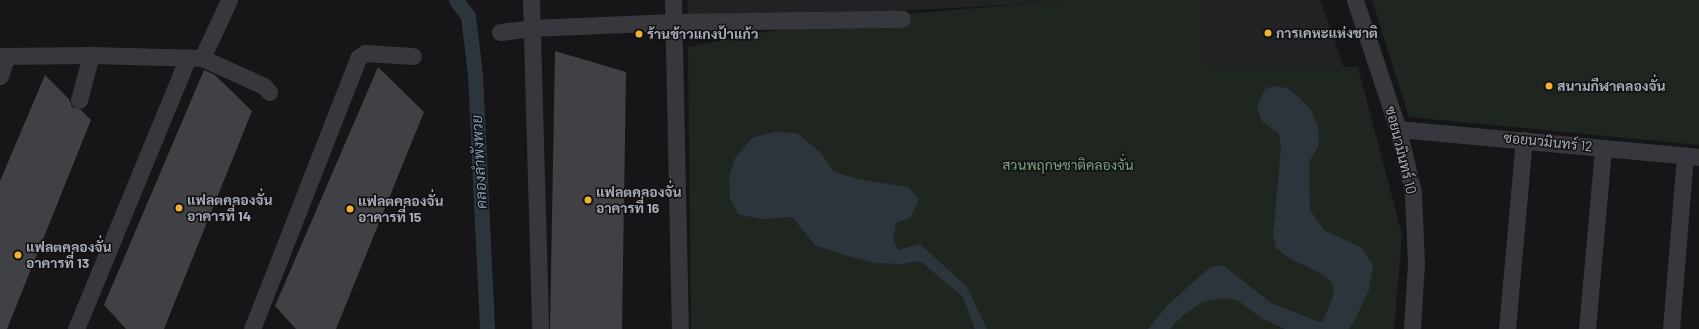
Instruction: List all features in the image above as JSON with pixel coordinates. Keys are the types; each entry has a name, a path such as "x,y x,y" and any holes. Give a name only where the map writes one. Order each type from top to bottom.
{"street":[{"path":"76,329 195,57 229,0"},
{"path":"531,0 540,329"},
{"path":"673,0 680,329"},
{"name":"ซอยนวมินทร์ 10","path":"1355,0 1398,129 1413,192 1416,227 1412,329"},
{"path":"500,32 531,28 673,22 902,19"},
{"path":"253,329 358,58 365,53 413,56"},
{"path":"79,100 91,55"},
{"path":"0,76 3,56 91,55 195,57 264,86 269,92"},
{"name":"ซอยนวมินทร์ 12","path":"1398,129 1692,156"},
{"path":"1506,329 1524,140"},
{"path":"1587,329 1603,148"},
{"path":"1671,329 1692,156"}],"shaded area":[{"path":"687,0 1100,0 689,22"},
{"name":"การเคหะแห่งชาติ","path":"1205,0 1320,0 1344,67 1204,66"},
{"path":"1273,86 1287,88 1300,98 1311,110 1318,126 1319,145 1309,162 1310,210 1324,230 1362,248 1373,265 1369,290 1355,320 1349,329 1285,329 1261,318 1239,301 1224,298 1202,302 1181,317 1170,329 1148,329 1167,306 1201,275 1211,267 1223,265 1271,303 1322,323 1334,294 1333,284 1324,275 1289,258 1276,248 1273,235 1281,147 1279,134 1262,121 1257,106 1265,89"},
{"path":"774,132 797,133 820,152 834,172 858,179 908,187 919,200 910,218 896,223 893,241 899,250 920,244 967,287 987,329 975,329 963,297 920,261 901,264 877,263 851,257 815,245 792,217 760,219 738,214 730,198 729,178 735,158 752,138"}],"green space":[{"name":"สวนพฤกษชาติคลองจั่น","path":"1077,0 1205,0 1204,66 1358,67 1402,235 1394,329 691,329 688,47 828,20"},
{"name":"สนามกีฬาคลองจั่น","path":"1372,0 1699,0 1699,145 1409,117"}],"building":[{"name":"แฟลตคลองจั่น อาคารที่ 16","path":"555,51 626,72 622,329 550,329"},
{"name":"แฟลตคลองจั่น อาคารที่ 15","path":"378,67 424,112 336,329 296,329 275,306"},
{"name":"แฟลตคลองจั่น อาคารที่ 14","path":"204,70 215,75 252,111 164,329 126,329 104,305"},
{"name":"แฟลตคลองจั่น อาคารที่ 13","path":"45,75 69,99 72,107 81,110 91,120 7,329 0,329 0,181"}],"waterway":[{"name":"คลองลำพังพวย","path":"456,0 468,16 475,74 487,329"}],"place":[{"name":"การเคหะแห่งชาติ","path":"1268,33"},
{"name":"ร้านข้าวแกงป้าแก้ว","path":"639,34"},
{"name":"สนามกีฬาคลองจั่น","path":"1549,86"},
{"name":"แฟลตคลองจั่น อาคารที่ 16","path":"588,200"},
{"name":"แฟลตคลองจั่น อาคารที่ 14","path":"179,208"},
{"name":"แฟลตคลองจั่น อาคารที่ 15","path":"350,209"},
{"name":"แฟลตคลองจั่น อาคารที่ 13","path":"18,255"}]}
